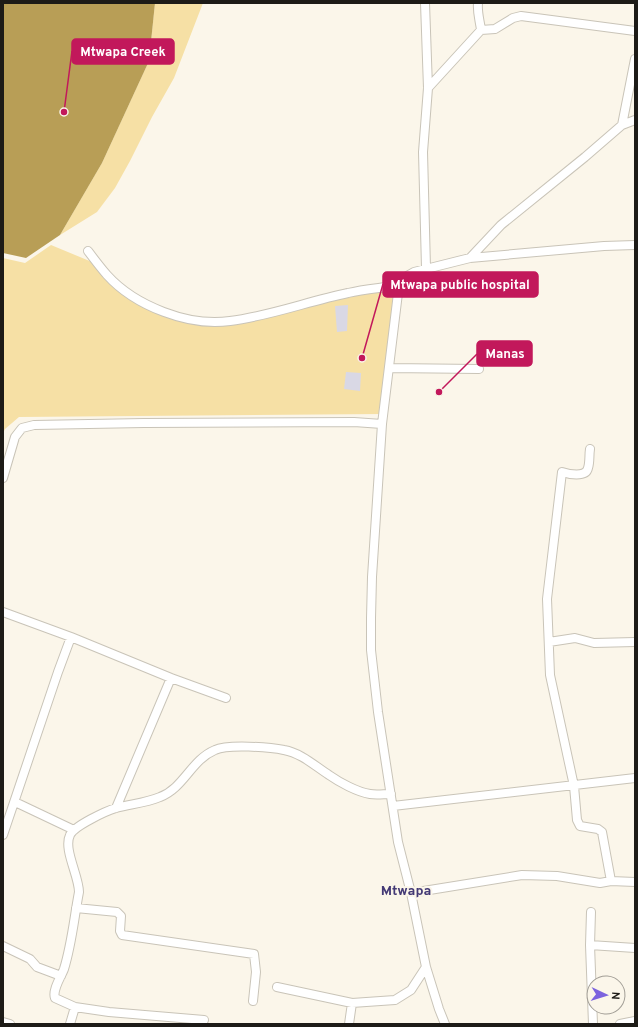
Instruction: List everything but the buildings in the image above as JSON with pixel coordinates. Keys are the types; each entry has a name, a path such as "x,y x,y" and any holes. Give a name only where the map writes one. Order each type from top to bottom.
{"street":[{"path":"425,3 428,88 423,152 426,268"},
{"path":"478,3 477,11 481,30"},
{"path":"428,88 481,30 495,29 513,18 521,16 635,31"},
{"path":"622,125 635,59"},
{"path":"470,258 501,225 622,125 635,120"},
{"path":"445,1024 438,1009 426,967 411,893 398,842 374,681 370,618 382,424 399,285 407,276 414,272 470,258 635,244"},
{"path":"88,251 107,275 138,300 182,318 197,320 229,322 349,292 399,285"},
{"path":"389,368 479,369"},
{"path":"3,478 15,437 22,428 34,425 354,422 382,424"},
{"path":"590,449 587,471 583,474 567,474 562,472 547,599 550,675 574,786 577,820 580,826 598,829 602,832 611,881"},
{"path":"3,612 71,636 171,678 226,698"},
{"path":"3,835 71,636"},
{"path":"549,642 576,638 594,643 635,642"},
{"path":"116,808 171,678"},
{"path":"204,1020 142,1016 75,1007 57,999 54,996 54,992 70,950 79,888 70,856 68,842 70,835 74,830 116,808 159,798 170,793 176,788 194,765 215,750 237,748 285,750 297,754 344,784 369,794 391,794"},
{"path":"393,806 635,778"},
{"path":"15,802 74,830"},
{"path":"411,893 522,875 557,876 600,883 611,881 635,882"},
{"path":"76,908 118,912 121,916 120,931 122,935 254,954 256,972 253,1001"},
{"path":"591,912 590,945 593,1024"},
{"path":"590,945 635,948"},
{"path":"3,946 30,959 37,967 61,976"},
{"path":"277,987 352,1003 395,1000 402,997 414,987 426,967"},
{"path":"349,1024 352,1003"},
{"path":"70,1024 75,1007"},
{"path":"620,1024 635,1021"},
{"path":"3,1022 10,1024"}],"shaded area":[{"path":"3,3 155,3 149,61 102,163 60,235 26,258 3,253"},
{"path":"155,3 203,3 174,78 115,188 97,212 60,235 102,163 149,61"},
{"path":"51,245 92,262 120,290 200,324 394,287 384,414 19,417 5,429 3,433 3,258 25,263"}],"place":[{"name":"Mtwapa Creek","path":"64,112"},
{"name":"Mtwapa public hospital","path":"362,358"},
{"name":"Manas","path":"439,392"}],"district":[{"name":"Mtwapa","path":"406,890"}]}
